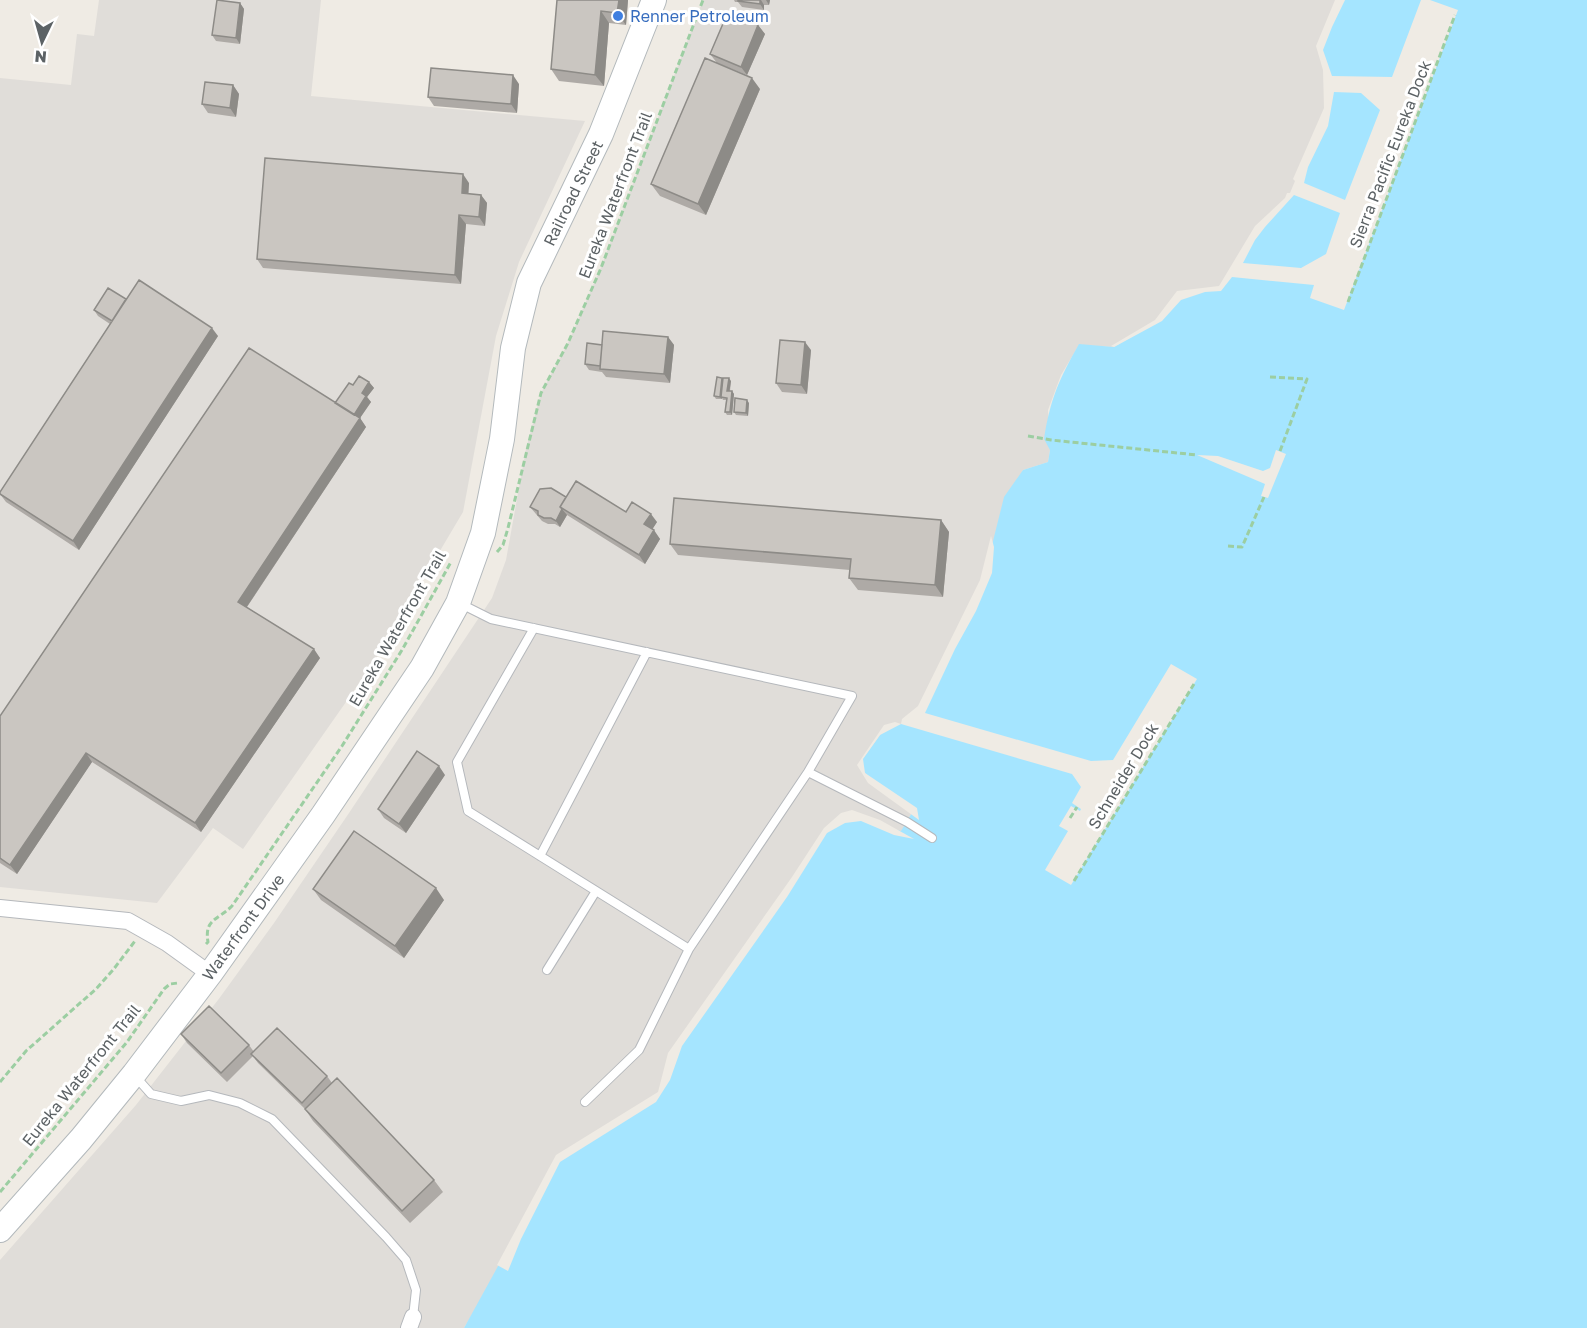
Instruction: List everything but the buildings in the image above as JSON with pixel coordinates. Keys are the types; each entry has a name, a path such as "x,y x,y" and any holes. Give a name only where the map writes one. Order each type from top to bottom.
{"street":[{"name":"Railroad Street","path":"479,547 502,439 515,337 530,283 601,134 654,0"},
{"name":"Waterfront Drive","path":"0,1230 81,1139 134,1074 201,968 323,815 422,668 458,603 479,547"},
{"path":"0,908 128,921 167,943 201,968"}],"lane":[{"path":"458,603 491,619 852,696 808,772 688,949 639,1050 585,1102"},
{"path":"534,628 457,762 468,811 688,949"},
{"path":"540,856 647,652"},
{"path":"808,772 906,822 932,838"},
{"path":"547,970 596,891"},
{"path":"134,1074 151,1094 181,1101 209,1095 240,1103 272,1119 386,1237 405,1260 416,1290 411,1323"}],"path":[{"name":"Eureka Waterfront Trail","path":"479,547 481,550 494,553 498,552 503,545 541,393 568,343 601,267 703,0"},
{"name":"Sierra Pacific Eureka Dock","path":"1348,302 1455,15"},
{"path":"1270,377 1307,379 1280,451"},
{"path":"1028,436 1197,455"},
{"path":"1228,546 1242,548 1264,497"},
{"name":"Eureka Waterfront Trail","path":"0,1192 142,1023 164,989 201,968 208,942 209,925 232,906 339,752 402,650 451,561"},
{"name":"Schneider Dock","path":"1074,880 1194,684"},
{"path":"1070,818 1077,807"},
{"path":"0,1082 26,1051 96,989 133,945 140,928"}],"shaded area":[{"path":"99,0 321,0 311,96 585,121 519,262 496,336 463,512 374,662 243,849 213,828 157,903 0,887 0,78 71,85 77,34 94,36"},
{"path":"703,0 1339,0 1326,69 1327,108 1288,200 1220,289 1114,347 1079,345 1061,375 1048,410 1050,450 1048,462 1023,470 983,581 913,811 901,832 660,1094 490,1284 464,1328 0,1328 0,1260 136,1105 218,1000 349,813 492,598 506,560 526,449 541,393 568,343 601,267"}],"water":[{"path":"1339,0 1587,0 1587,1328 464,1328 558,1157 660,1094 670,1055 826,830 843,815 901,831 913,811 870,780 859,764 886,727 901,724 921,708 983,581 1004,497 1023,470 1048,462 1050,450 1044,439 1049,413 1056,390 1072,357 1079,344 1114,347 1157,322 1178,293 1220,288 1258,228 1288,200 1327,108 1326,69 1319,44"}],"pier":[{"path":"1335,0 1345,0 1323,50 1332,76 1392,77 1421,0 1430,0 1458,10 1344,310 1310,298 1314,285 1232,277 1221,291 1205,292 1181,300 1162,321 1114,347 1111,346 1155,320 1177,291 1219,286 1255,226 1285,198 1287,193 1290,193 1295,181 1293,179 1324,108 1323,70 1316,46","holes":["1334,92 1361,93 1380,110 1345,200 1304,183 1308,167 1328,126","1294,195 1340,213 1326,254 1301,268 1243,263 1255,240"]},
{"path":"1276,450 1286,454 1268,498 1261,496 1265,484 1197,455 1218,456 1263,471 1270,468"},
{"path":"991,536 994,547 992,573 976,611 925,713 1091,761 1113,760 1171,664 1197,679 1071,885 1045,870 1068,831 1059,826 1071,806 1080,811 1081,809 1072,803 1081,787 1072,774 901,724 902,719 918,706 980,580"},
{"path":"895,722 901,724 880,735 863,759 865,773 917,808 919,820 868,783 857,765 884,725"},
{"path":"852,810 880,820 914,839 894,835 861,821 845,823 827,833 787,897 682,1046 670,1080 656,1102 560,1162 521,1239 508,1271 497,1265 556,1155 658,1092 668,1053 824,828 841,813"}],"place":[{"name":"Renner Petroleum","path":"618,16"}]}
